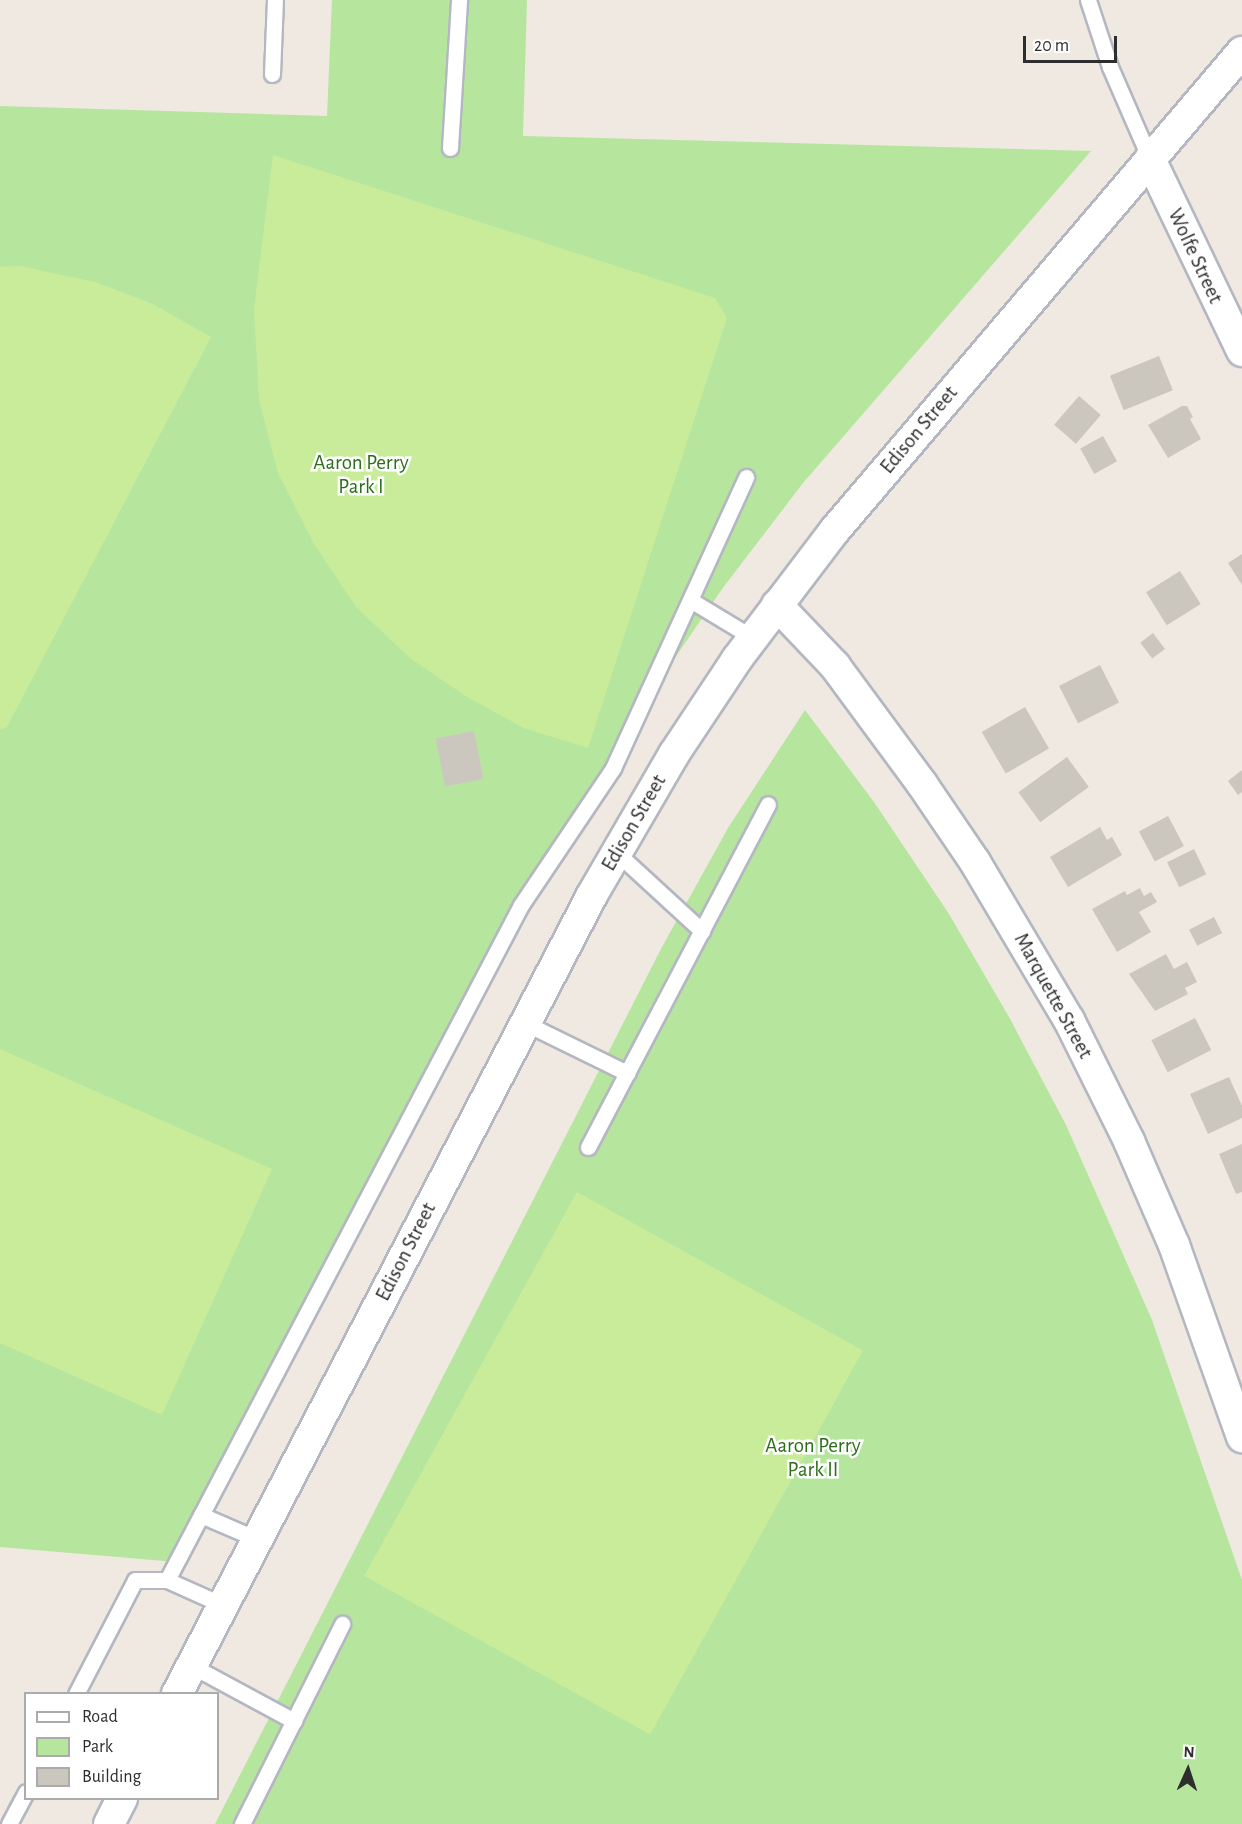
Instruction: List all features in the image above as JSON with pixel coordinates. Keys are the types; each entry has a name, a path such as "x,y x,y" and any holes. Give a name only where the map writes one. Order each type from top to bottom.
{"street":[{"name":"Edison Street","path":"178,1692 525,1023 616,852 674,754 777,605 884,470 1242,52"},
{"name":"Wolfe Street","path":"1150,159 1242,351"},
{"name":"Marquette Street","path":"777,605 835,666 922,784 975,862 1069,1020 1129,1141 1174,1245 1242,1437"},
{"path":"109,1824 121,1800"}],"lane":[{"path":"272,74 275,0"},
{"path":"450,148 459,0"},
{"path":"1088,0 1110,67 1150,159"},
{"path":"167,1580 520,905 612,768 692,601 746,477"},
{"path":"692,601 753,638"},
{"path":"588,1147 768,804"},
{"path":"616,852 702,930"},
{"path":"525,1023 627,1073"},
{"path":"201,1515 257,1539"},
{"path":"77,1692 135,1580 167,1580 223,1605"},
{"path":"242,1824 342,1624"},
{"path":"192,1666 294,1721"},
{"path":"9,1824 24,1796"}],"green space":[{"name":"Aaron Perry Park I","path":"332,0 527,0 523,136 1091,151 803,483 722,589 642,706 540,883 188,1563 0,1547 0,106 327,116"},
{"path":"273,155 715,298 727,318 588,748 524,728 467,697 410,658 356,607 314,544 278,473 259,400 254,309"},
{"path":"20,266 95,282 153,304 211,337 7,727 0,730 0,267"},
{"name":"Aaron Perry Park II","path":"805,710 874,802 949,914 1009,1017 1066,1125 1152,1320 1242,1580 1242,1824 215,1824 662,947 728,828"},
{"path":"0,1049 272,1169 162,1415 0,1343"},
{"path":"577,1192 863,1351 650,1734 364,1576"}],"building":[{"path":"1159,356 1173,390 1124,410 1110,376"},
{"path":"1079,396 1101,415 1076,444 1054,425"},
{"path":"1182,406 1187,406 1193,417 1190,419 1201,439 1168,458 1148,425"},
{"path":"1103,436 1117,461 1094,474 1080,449"},
{"path":"1242,554 1242,585 1228,563"},
{"path":"1180,571 1201,604 1167,625 1146,592"},
{"path":"1153,633 1165,649 1152,659 1140,643"},
{"path":"1100,665 1119,702 1078,723 1059,686"},
{"path":"1025,707 1049,749 1006,774 982,732"},
{"path":"474,731 483,779 445,787 436,738"},
{"path":"1067,757 1089,787 1040,822 1018,792"},
{"path":"1242,770 1242,792 1238,795 1228,781"},
{"path":"1168,816 1184,846 1155,862 1139,831"},
{"path":"1100,827 1107,840 1112,837 1122,855 1068,887 1050,857"},
{"path":"1194,849 1206,874 1179,887 1167,862"},
{"path":"1140,888 1144,896 1151,892 1157,902 1139,912 1151,932 1117,952 1092,909 1125,891 1127,895"},
{"path":"1214,917 1222,933 1197,946 1189,930"},
{"path":"1166,954 1174,969 1187,962 1197,982 1185,988 1188,994 1155,1011 1129,974"},
{"path":"1195,1018 1211,1050 1168,1072 1151,1040"},
{"path":"1229,1077 1242,1106 1242,1118 1208,1134 1190,1094"},
{"path":"1242,1144 1242,1192 1236,1194 1219,1154"}]}
